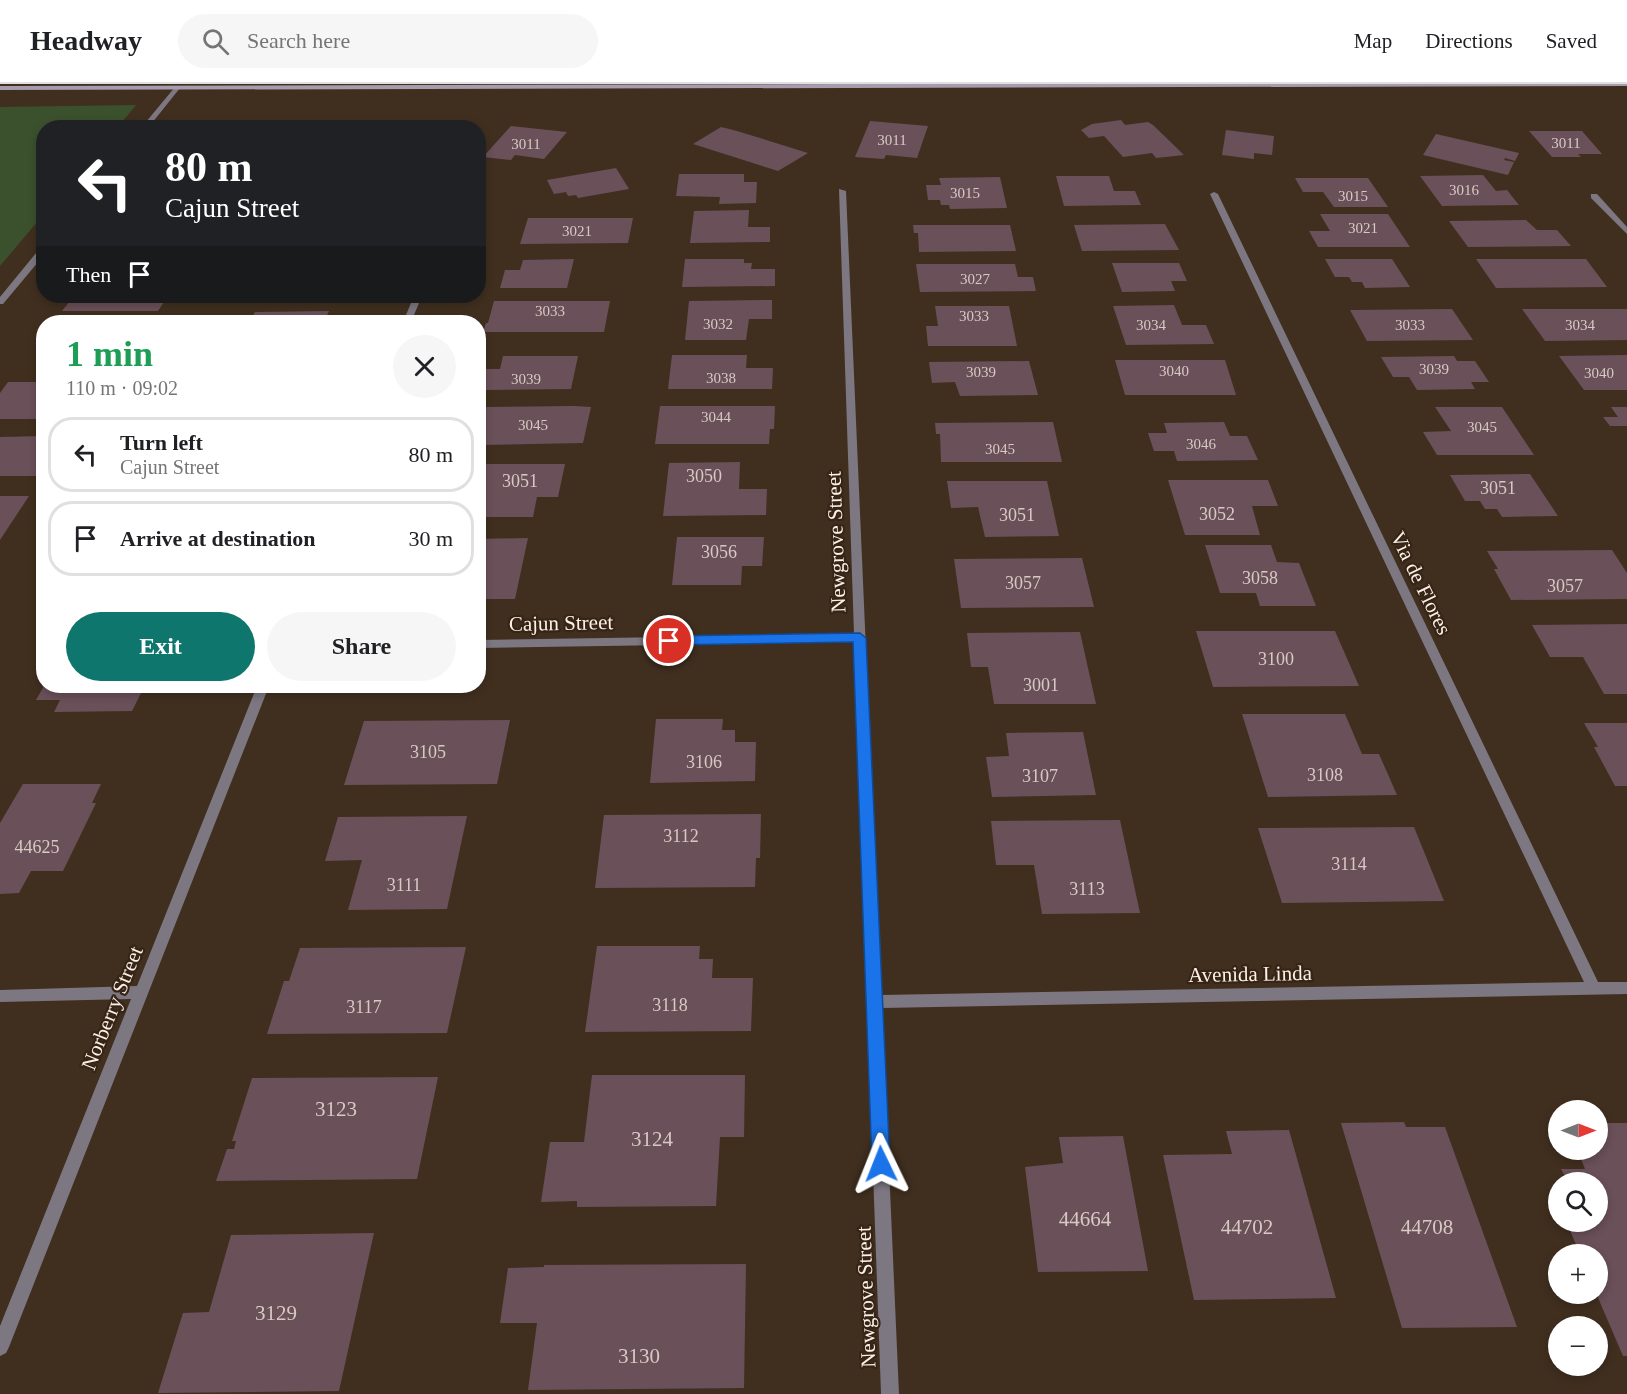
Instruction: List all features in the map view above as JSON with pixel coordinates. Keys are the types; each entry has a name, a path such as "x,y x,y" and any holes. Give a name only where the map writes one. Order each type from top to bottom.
{"main road":[{"path":"0,88 1627,84"}],"street":[{"path":"151,120 177,88"},
{"name":"Newgrove Street","path":"843,191 890,1394"},
{"name":"Via de Flores","path":"1214,194 1594,989"},
{"path":"1594,196 1627,232"},
{"path":"0,302 36,259"},
{"name":"Cajun Street","path":"486,644 860,638"},
{"name":"Norberry Street","path":"0,1347 259,693"},
{"name":"Avenida Linda","path":"874,1002 1627,988"},
{"path":"0,996 141,992"}],"green space":[{"path":"136,105 124,120 36,120 36,223 0,266 0,107"}],"building":[{"path":"1121,120 1125,125 1148,122 1184,155 1156,158 1152,153 1123,157 1104,136 1089,138 1081,130 1092,124"},
{"path":"870,121 928,126 917,158 886,155 884,159 855,157"},
{"path":"511,126 567,132 544,159 515,155 511,160 486,157 486,154"},
{"path":"721,127 808,153 778,171 693,144"},
{"path":"1226,130 1274,136 1272,155 1254,153 1254,159 1222,155"},
{"path":"1529,131 1582,131 1602,154 1552,157"},
{"path":"1436,134 1519,153 1515,161 1505,158 1504,160 1514,162 1508,175 1423,155"},
{"path":"616,168 629,189 578,198 576,195 568,196 566,192 554,194 547,180"},
{"path":"679,174 744,174 744,182 757,182 756,203 719,204 720,197 676,196"},
{"path":"1483,175 1496,191 1507,190 1519,205 1442,206 1420,176"},
{"path":"1056,176 1109,176 1114,191 1135,191 1141,205 1064,206"},
{"path":"1000,177 1007,208 950,209 949,205 941,205 940,200 928,200 926,185 941,185 939,178"},
{"path":"1295,178 1368,178 1388,207 1334,207 1323,192 1303,192"},
{"path":"749,210 748,227 770,227 770,242 690,243 694,211"},
{"path":"1320,214 1388,214 1410,247 1318,247 1309,231 1330,231"},
{"path":"528,218 633,218 628,243 520,244"},
{"path":"1526,220 1537,230 1557,230 1571,246 1468,247 1449,221"},
{"path":"1165,224 1179,250 1082,251 1074,225"},
{"path":"913,225 1010,225 1016,251 919,252 918,233 914,233"},
{"path":"574,259 567,288 500,288 505,270 520,270 523,260"},
{"path":"685,259 744,259 744,263 752,263 751,269 775,269 775,286 682,287"},
{"path":"1325,259 1392,259 1410,287 1365,288 1362,282 1352,282 1349,277 1335,277"},
{"path":"1476,259 1586,259 1607,287 1496,288"},
{"path":"1112,263 1179,263 1187,281 1171,281 1175,291 1122,292"},
{"path":"916,264 1015,264 1018,277 1033,277 1036,291 920,292"},
{"path":"772,300 772,319 749,319 746,340 685,340 689,301"},
{"path":"494,301 610,301 604,332 486,332 486,323 488,323"},
{"path":"68,303 163,303 158,311 62,311"},
{"path":"1174,305 1182,325 1206,325 1214,344 1126,345 1113,306"},
{"path":"935,306 1009,306 1017,346 928,346 926,326 938,326"},
{"path":"1452,309 1473,340 1367,341 1350,310"},
{"path":"1522,309 1627,309 1627,340 1545,341"},
{"path":"329,311 327,315 253,315 255,312"},
{"path":"672,355 747,355 746,368 773,368 772,389 668,389"},
{"path":"1627,355 1627,390 1584,390 1559,356"},
{"path":"503,356 578,356 571,389 486,390 486,369 500,369"},
{"path":"1454,356 1457,361 1475,361 1489,382 1471,382 1475,389 1417,390 1409,377 1393,377 1381,357"},
{"path":"1115,360 1225,360 1236,395 1125,395"},
{"path":"1029,361 1038,395 960,396 955,382 932,383 929,362"},
{"path":"8,382 36,382 36,419 0,419 0,393"},
{"path":"660,406 775,406 774,429 770,429 769,444 655,444"},
{"path":"486,407 591,407 583,443 486,445"},
{"path":"1435,407 1502,407 1534,455 1437,455 1423,432 1451,431"},
{"path":"1611,407 1627,407 1627,426 1610,426 1603,417 1618,417"},
{"path":"1053,422 1062,462 941,462 940,434 936,434 935,423"},
{"path":"1224,422 1230,436 1247,436 1258,460 1177,461 1174,451 1154,451 1148,433 1167,433 1164,423"},
{"path":"36,436 36,476 0,476 0,437"},
{"path":"740,462 739,489 767,489 766,515 663,516 669,463"},
{"path":"486,464 565,464 558,497 537,497 533,517 486,517"},
{"path":"1530,474 1558,516 1502,517 1497,509 1485,509 1480,501 1465,501 1450,475"},
{"path":"1168,480 1268,480 1278,506 1252,506 1260,535 1185,535"},
{"path":"947,481 1047,481 1059,536 985,537 978,507 951,508"},
{"path":"0,496 29,496 0,540"},
{"path":"677,537 764,537 762,566 742,566 741,585 672,585"},
{"path":"528,538 515,599 486,599 486,539"},
{"path":"1205,545 1271,545 1277,562 1299,563 1316,606 1260,606 1256,593 1220,593"},
{"path":"1612,550 1627,573 1627,599 1511,600 1494,569 1498,569 1487,551"},
{"path":"1082,558 1094,607 961,608 954,559"},
{"path":"1627,624 1627,694 1604,694 1583,657 1550,657 1532,625"},
{"path":"1196,631 1335,631 1359,686 1213,687"},
{"path":"1080,632 1096,704 994,704 988,667 971,667 967,633"},
{"path":"40,693 141,693 132,711 54,712 60,700 36,700"},
{"path":"1242,714 1345,714 1362,754 1379,754 1397,795 1268,797"},
{"path":"656,719 723,719 722,730 735,730 735,742 756,742 755,781 650,783"},
{"path":"510,720 497,784 344,785 364,721"},
{"path":"1584,723 1627,723 1627,786 1615,786 1594,747 1598,747"},
{"path":"1083,732 1096,795 992,797 986,757 1009,756 1006,733"},
{"path":"23,784 101,784 92,803 96,803 63,871 31,871 19,893 0,894 0,823"},
{"path":"761,814 760,858 756,858 755,887 595,888 604,815"},
{"path":"467,816 447,909 348,910 362,860 325,861 338,817"},
{"path":"1120,820 1140,913 1042,914 1034,865 996,865 991,821"},
{"path":"1414,827 1444,901 1282,903 1258,828"},
{"path":"597,946 700,946 699,959 713,959 712,978 753,978 751,1031 585,1032"},
{"path":"466,947 447,1033 267,1034 284,981 289,981 300,948"},
{"path":"592,1075 745,1075 744,1137 720,1137 716,1206 577,1207 577,1201 541,1202 550,1142 584,1142"},
{"path":"438,1077 417,1179 216,1181 227,1149 234,1149 236,1141 232,1141 252,1078"},
{"path":"1404,1122 1406,1127 1445,1127 1517,1327 1402,1328 1341,1123"},
{"path":"1608,1123 1627,1123 1627,1356 1623,1356 1608,1316 1606,1316 1601,1304 1608,1304 1608,1244 1576,1244 1571,1232 1608,1232 1608,1172 1563,1172 1561,1169 1585,1169 1581,1160 1608,1160"},
{"path":"1289,1130 1336,1298 1194,1300 1163,1155 1232,1154 1226,1131"},
{"path":"1123,1136 1148,1271 1038,1272 1025,1167 1063,1163 1059,1137"},
{"path":"374,1233 339,1391 158,1393 183,1313 209,1312 231,1235"},
{"path":"746,1264 744,1388 528,1390 537,1323 500,1323 508,1268 544,1267 544,1265"}],"route":[{"path":"669,641 860,638 881,1164"}]}
